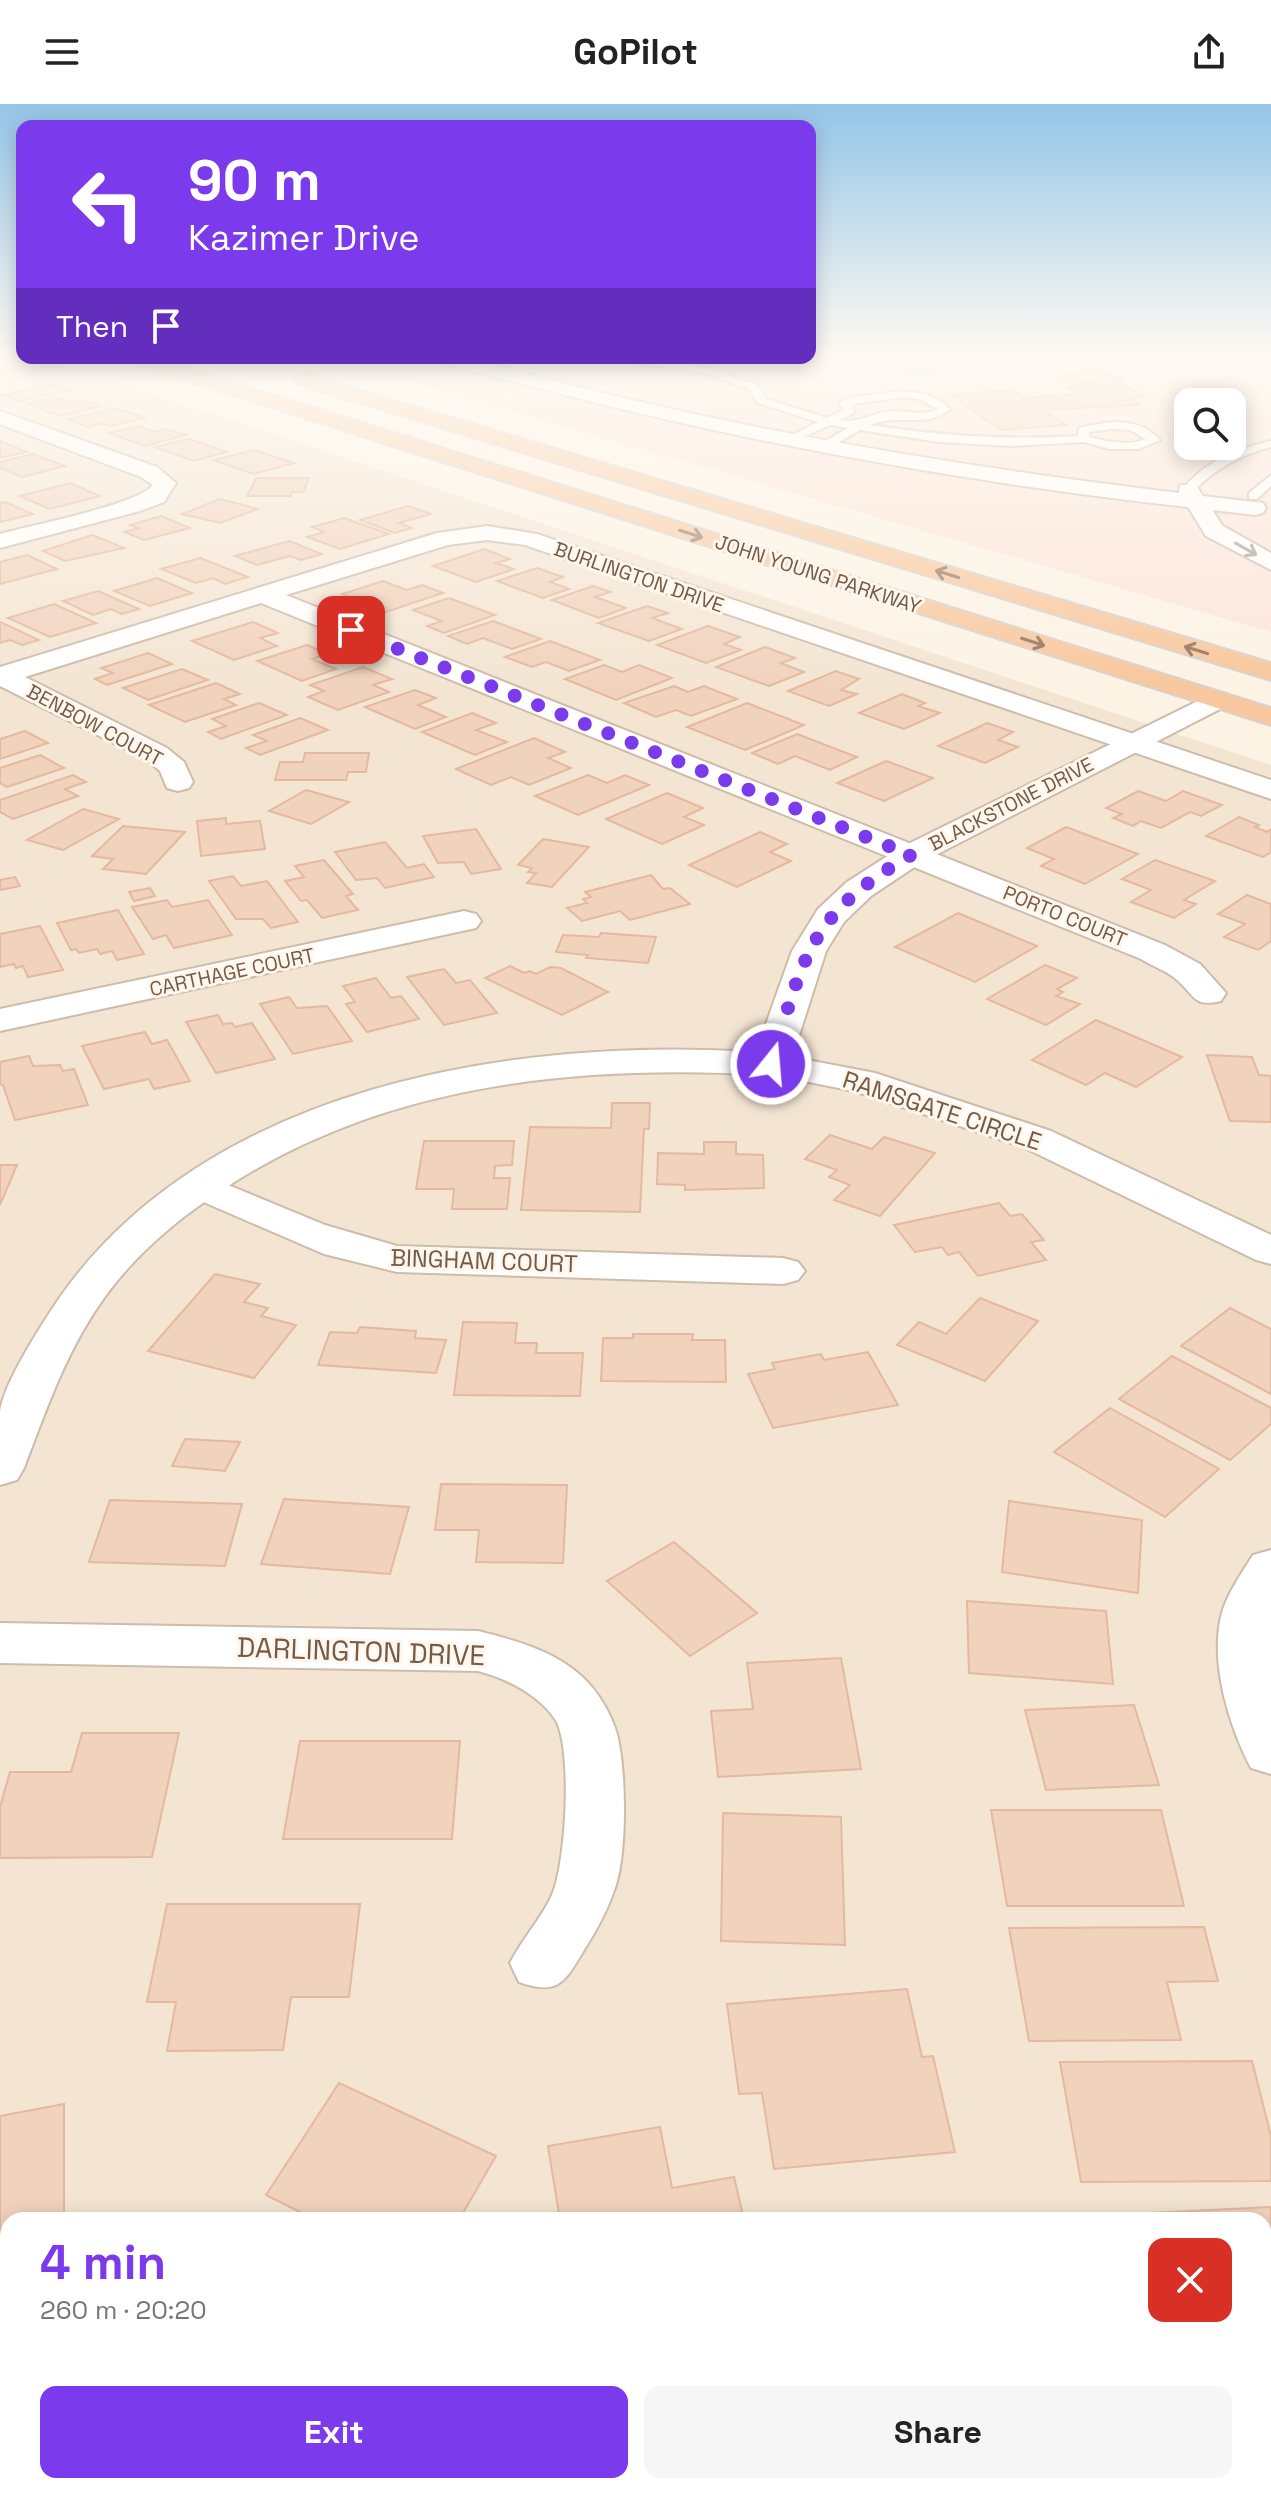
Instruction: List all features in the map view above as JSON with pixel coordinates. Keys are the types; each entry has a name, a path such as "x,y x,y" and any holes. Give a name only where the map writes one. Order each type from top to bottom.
{"highway":[{"name":"JOHN YOUNG PARKWAY","path":"469,463 1271,717"},
{"name":"JOHN YOUNG PARKWAY","path":"581,463 1271,672"}],"street":[{"path":"0,541 156,497 165,483 149,472 126,463"},
{"path":"930,463 1027,482 1192,496 1257,510"},
{"path":"1192,496 1214,531 1271,563"},
{"name":"BURLINGTON DRIVE","path":"0,676 445,538 476,533 510,534 1271,790"},
{"name":"PORTO COURT","path":"263,595 1163,956 1188,971 1208,993"},
{"name":"BENBOW COURT","path":"0,676 157,754 174,768 178,782"},
{"name":"BLACKSTONE DRIVE","path":"771,1064 801,969 818,933 859,889 911,855 1216,700"},
{"name":"CARTHAGE COURT","path":"0,1020 464,921"},
{"name":"RAMSGATE CIRCLE","path":"0,1468 40,1366 87,1291 106,1266 150,1223 199,1185 264,1148 374,1103 455,1080 539,1065 619,1058 706,1058 771,1064 862,1081 1037,1139 1271,1251"},
{"name":"BINGHAM COURT","path":"199,1185 337,1245 382,1258 427,1262 783,1271"},
{"path":"1271,1568 1256,1595 1246,1624 1247,1660 1253,1693 1271,1752"},
{"name":"DARLINGTON DRIVE","path":"0,1643 478,1651 524,1666 562,1692 577,1710 587,1728 591,1748 596,1845 590,1876 579,1907 541,1963"}],"lane":[{"path":"1192,496 1203,472 1220,463"},
{"path":"1257,510 1271,479"}],"shaded area":[{"path":"0,463 361,463 1271,765 1271,2212 0,2212"},
{"path":"692,463 1271,463 1271,632"}],"building":[{"path":"0,463 65,466 22,477 0,468"},
{"path":"224,463 292,463 253,474"},
{"path":"256,478 309,478 303,492 292,492 290,496 247,496"},
{"path":"70,483 100,496 50,509 19,496"},
{"path":"220,499 258,509 220,523 182,514"},
{"path":"5,502 33,514 0,522 0,503"},
{"path":"408,506 431,514 399,523 412,528 395,533 360,520"},
{"path":"161,516 190,528 144,540 124,532 139,528 130,525"},
{"path":"344,518 389,534 340,549 307,537 324,532 312,527"},
{"path":"92,535 124,548 65,561 43,551"},
{"path":"289,541 322,554 301,560 290,556 257,565 235,556"},
{"path":"484,549 510,559 496,563 514,569 476,582 433,566"},
{"path":"27,555 57,569 0,584 0,562"},
{"path":"200,558 248,577 225,584 213,578 196,583 161,569"},
{"path":"537,568 563,577 550,582 569,589 543,598 497,581"},
{"path":"157,578 192,593 150,606 114,591"},
{"path":"383,581 407,590 422,585 443,593 386,612 342,594"},
{"path":"593,586 610,592 595,597 626,608 599,618 552,600"},
{"path":"98,591 139,609 122,614 111,609 93,615 63,601"},
{"path":"449,598 495,615 444,633 427,626 442,621 413,610"},
{"path":"54,604 96,623 50,637 8,618"},
{"path":"647,606 668,613 652,618 682,629 649,641 598,623"},
{"path":"493,621 541,639 512,649 483,638 467,644 448,636"},
{"path":"0,622 39,640 22,645 10,640 0,643"},
{"path":"253,622 278,633 260,638 277,646 234,660 192,641"},
{"path":"708,626 740,637 724,644 741,650 706,663 657,645"},
{"path":"550,641 600,660 569,671 546,662 532,667 505,657"},
{"path":"307,645 328,654 312,659 336,669 302,681 257,661"},
{"path":"765,647 795,658 781,663 804,672 769,686 716,667"},
{"path":"148,653 172,664 107,685 95,679 113,673 101,668"},
{"path":"604,665 622,672 639,665 672,678 616,700 565,679"},
{"path":"363,667 392,679 373,685 389,692 338,710 308,697 324,691 310,685"},
{"path":"182,669 208,680 148,700 123,688"},
{"path":"836,671 859,679 841,690 857,694 829,706 788,691"},
{"path":"216,683 240,694 224,699 236,705 185,722 149,705"},
{"path":"674,686 688,692 704,686 737,699 691,716 676,710 656,717 624,703"},
{"path":"415,690 436,698 418,705 446,717 415,729 365,707"},
{"path":"902,694 925,703 918,706 940,713 904,729 859,713"},
{"path":"259,703 287,715 221,739 208,732 226,726 212,719"},
{"path":"747,703 804,725 745,750 687,727"},
{"path":"472,713 496,723 476,730 507,742 475,755 422,732"},
{"path":"300,718 328,730 260,755 246,748 267,741 253,735"},
{"path":"987,723 1013,732 998,740 1018,747 985,763 938,746"},
{"path":"25,731 48,743 0,759 0,739"},
{"path":"797,734 857,757 830,770 795,756 778,764 752,753"},
{"path":"534,738 565,752 548,758 571,768 529,785 511,777 491,785 456,769"},
{"path":"305,753 369,753 366,772 348,772 346,780 275,780 280,762 303,762"},
{"path":"40,755 64,768 7,787 0,783 0,768"},
{"path":"886,761 933,778 884,801 837,783"},
{"path":"73,775 86,782 65,789 78,796 13,819 0,812 0,800"},
{"path":"588,775 607,783 625,775 649,785 578,815 535,796"},
{"path":"306,790 349,802 311,824 269,811"},
{"path":"1138,791 1166,801 1183,791 1222,805 1201,816 1190,812 1161,828 1141,821 1133,826 1113,818 1122,814 1106,808"},
{"path":"667,793 703,808 684,817 704,825 662,844 606,819"},
{"path":"83,809 119,819 63,850 27,840"},
{"path":"1239,817 1267,832 1271,829 1271,852 1263,857 1206,836"},
{"path":"226,818 226,824 260,821 265,849 201,856 197,821"},
{"path":"123,826 185,832 146,874 103,869 113,859 92,856"},
{"path":"1066,827 1138,854 1085,884 1041,866 1054,859 1027,848"},
{"path":"476,829 501,869 471,874 464,862 438,863 423,836"},
{"path":"760,832 787,844 770,852 791,861 737,887 689,865"},
{"path":"543,839 589,847 552,887 527,883 536,873 528,872 532,868 518,865"},
{"path":"385,842 407,868 424,864 434,877 385,888 377,878 356,880 335,852"},
{"path":"324,860 353,894 346,896 358,910 322,918 307,900 301,901 285,881 304,877 295,866"},
{"path":"1155,860 1215,881 1184,900 1196,904 1174,918 1131,902 1151,890 1122,879"},
{"path":"651,875 663,889 670,888 690,904 630,920 620,911 582,921 567,908 587,903 583,899 591,897 585,892"},
{"path":"233,876 241,886 267,881 298,922 271,928 263,919 236,919 209,881"},
{"path":"15,877 20,886 0,890 0,880"},
{"path":"150,888 155,896 134,901 129,892"},
{"path":"1247,895 1271,904 1271,941 1258,950 1224,937 1245,924 1218,914"},
{"path":"167,900 172,907 208,900 232,935 174,948 166,935 153,939 132,907"},
{"path":"118,910 144,954 117,960 112,951 100,954 97,949 79,953 76,949 71,950 57,923"},
{"path":"958,913 1037,946 975,982 895,947"},
{"path":"40,926 63,970 28,977 23,966 0,967 0,934"},
{"path":"601,933 656,937 648,963 556,952 563,935 599,937"},
{"path":"1045,965 1077,978 1057,989 1063,992 1056,996 1080,1004 1046,1025 987,999"},
{"path":"510,966 524,973 530,971 536,974 550,967 561,968 608,992 562,1015 485,978"},
{"path":"444,969 456,983 470,980 497,1013 444,1025 407,977"},
{"path":"376,978 391,998 401,996 419,1019 367,1032 346,1004 355,1002 343,986"},
{"path":"289,997 297,1008 327,1006 352,1041 293,1054 260,1004"},
{"path":"218,1015 223,1024 232,1023 235,1027 252,1023 275,1059 216,1073 186,1022"},
{"path":"1096,1020 1182,1057 1136,1087 1105,1073 1086,1085 1032,1060"},
{"path":"145,1032 152,1044 167,1040 190,1081 154,1089 149,1079 104,1089 82,1046"},
{"path":"1207,1055 1252,1057 1259,1075 1271,1076 1271,1122 1230,1121"},
{"path":"29,1056 33,1066 60,1065 63,1071 74,1069 88,1105 15,1120 0,1084 0,1062"},
{"path":"612,1103 650,1103 649,1129 644,1129 640,1212 521,1210 530,1127 611,1128"},
{"path":"830,1135 872,1149 884,1137 935,1153 880,1216 834,1200 850,1185 829,1177 837,1170 805,1159"},
{"path":"424,1141 514,1141 512,1165 495,1166 494,1178 510,1178 507,1209 452,1209 454,1189 416,1189"},
{"path":"704,1142 736,1142 736,1154 763,1155 764,1188 685,1190 685,1185 657,1184 658,1153 704,1154"},
{"path":"0,1165 17,1165 0,1205"},
{"path":"999,1203 1010,1216 1022,1214 1044,1240 1031,1242 1046,1260 978,1276 959,1252 948,1255 942,1247 915,1252 894,1225"},
{"path":"215,1274 260,1284 244,1302 268,1308 261,1316 296,1325 254,1378 148,1351"},
{"path":"980,1298 1038,1321 985,1381 897,1345 919,1322 946,1334"},
{"path":"1230,1308 1271,1329 1271,1394 1181,1346"},
{"path":"463,1322 517,1323 515,1343 537,1343 536,1353 583,1353 580,1396 454,1395"},
{"path":"360,1327 416,1331 415,1338 446,1340 436,1373 318,1365 330,1332 357,1333"},
{"path":"633,1334 693,1334 692,1340 725,1340 726,1382 601,1381 603,1338 633,1338"},
{"path":"868,1352 898,1405 773,1428 748,1374 775,1369 772,1363 821,1354 824,1360"},
{"path":"1172,1356 1271,1408 1271,1424 1230,1460 1119,1399"},
{"path":"1110,1408 1219,1469 1165,1517 1054,1452"},
{"path":"185,1439 240,1442 225,1471 172,1466"},
{"path":"441,1484 567,1485 563,1563 476,1562 479,1530 435,1530"},
{"path":"284,1499 409,1507 390,1574 261,1564"},
{"path":"110,1500 242,1504 225,1566 89,1562"},
{"path":"1009,1501 1142,1520 1138,1593 1002,1572"},
{"path":"674,1542 757,1613 690,1656 607,1581"},
{"path":"967,1601 1106,1611 1113,1684 969,1673"},
{"path":"841,1658 861,1769 718,1777 711,1711 753,1709 747,1663"},
{"path":"1134,1705 1159,1785 1046,1790 1025,1710"},
{"path":"82,1733 179,1733 152,1857 0,1858 0,1807 10,1772 71,1772"},
{"path":"300,1741 460,1741 452,1839 283,1839"},
{"path":"991,1810 1161,1810 1184,1906 1007,1906"},
{"path":"723,1813 841,1817 845,1945 721,1941"},
{"path":"167,1904 360,1904 349,1997 291,1997 283,2050 167,2051 176,2002 147,2002"},
{"path":"1204,1927 1218,1981 1167,1982 1181,2040 1029,2041 1009,1928"},
{"path":"907,1989 922,2057 933,2056 955,2152 774,2169 762,2093 739,2094 727,2004"},
{"path":"1252,2061 1271,2136 1271,2181 1081,2182 1060,2062"},
{"path":"339,2083 496,2156 464,2212 300,2212 266,2195"},
{"path":"64,2104 64,2212 0,2212 0,2116"},
{"path":"660,2127 672,2188 734,2177 742,2212 559,2212 548,2146"},
{"path":"1271,2207 1271,2212 1170,2212"}],"route":[{"path":"351,630 911,855 859,889 830,916 818,933 801,969 771,1064"}]}
